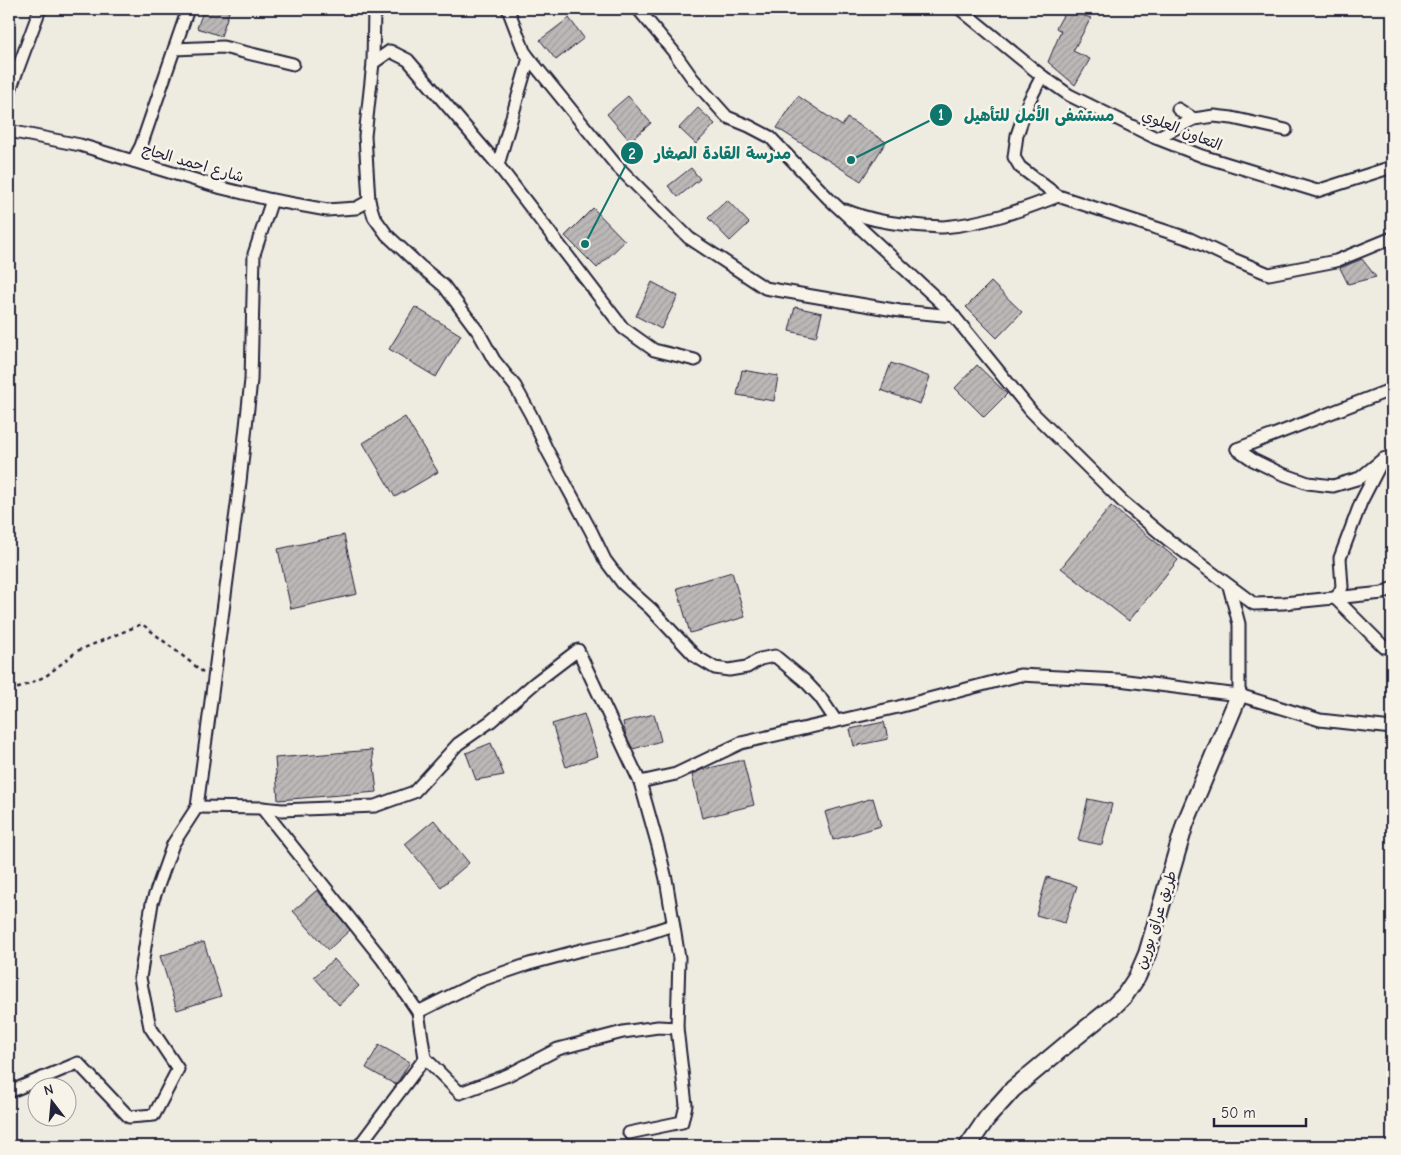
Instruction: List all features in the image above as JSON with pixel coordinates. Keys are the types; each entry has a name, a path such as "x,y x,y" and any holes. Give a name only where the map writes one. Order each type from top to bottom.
{"street":[{"path":"9,99 10,90 40,9"},
{"path":"133,161 141,146 188,9"},
{"path":"374,9 373,63 366,136 368,201 374,218 387,235 444,286 479,333 494,360 515,386 546,450 605,560 623,584 651,609 696,656 715,668 729,670 747,667 760,659 775,656 787,664 815,691 836,721"},
{"path":"508,9 524,51 616,165 689,238 766,288 900,311 954,316"},
{"path":"638,9 673,51 693,79 727,117 750,126 770,137 838,208 942,303 1031,411 1122,502 1167,539 1254,604 1336,599 1383,593 1392,588"},
{"name":"التعاون العلوي","path":"960,9 1042,76 1069,95 1156,138 1202,156 1318,190 1392,167"},
{"path":"174,49 223,47 294,64"},
{"path":"373,63 390,51 408,60 498,165 623,328 654,350 695,360"},
{"path":"498,165 530,58"},
{"path":"1042,76 1028,103 1017,135 1014,157 1020,167 1058,196 1190,239 1269,274 1336,261 1392,238"},
{"path":"1178,109 1194,119"},
{"path":"1156,138 1194,119 1214,116 1286,130"},
{"name":"شارع احمد الحاج","path":"9,131 80,145 222,188 272,200 328,210 356,208 368,201"},
{"path":"838,208 863,218 904,225 942,227 1017,212 1058,196"},
{"path":"9,1092 78,1063 129,1117 154,1115 178,1069 150,1027 140,978 152,903 173,844 198,808 240,482 251,380 254,254 272,200"},
{"path":"1388,458 1360,478 1333,486 1308,482 1280,474 1237,449 1390,390"},
{"path":"1336,599 1342,586 1340,558 1361,502 1388,458"},
{"path":"1229,586 1239,624 1239,695"},
{"path":"1336,599 1384,647 1392,647"},
{"path":"198,808 262,808 282,810 375,806 414,792 458,744 491,721 536,682 578,650 640,782 666,879 679,958 677,1028 686,1105 682,1122 630,1133"},
{"path":"640,782 676,774 741,743 898,707 1020,675 1119,680 1239,695 1320,720 1392,728"},
{"name":"طريق عراق بورين","path":"968,1146 987,1118 1006,1096 1114,1006 1138,977 1147,954 1185,824 1239,695"},
{"path":"262,808 382,959 418,1012 425,1058 460,1093 508,1075 558,1049 623,1032 658,1026 677,1028"},
{"path":"418,1012 482,980 529,964 624,941 673,925"},
{"path":"358,1146 425,1058"}],"path":[{"path":"9,688 19,688 46,676 77,651 142,624 214,681"}],"building":[{"path":"204,9 230,9 221,36 197,28"},
{"path":"1066,10 1091,18 1073,51 1090,59 1075,85 1048,62 1061,31 1056,28"},
{"path":"569,18 584,38 556,60 540,40"},
{"path":"628,96 651,123 630,141 607,114"},
{"path":"798,96 842,126 847,118 886,142 861,181 777,128"},
{"path":"698,108 715,124 696,144 679,128"},
{"path":"691,168 700,179 678,197 668,186"},
{"path":"727,200 749,223 730,241 708,218"},
{"path":"593,208 625,241 597,268 565,236"},
{"path":"1362,259 1376,277 1348,284 1340,268"},
{"path":"652,282 678,296 661,329 636,316"},
{"path":"991,282 1022,312 997,338 966,307"},
{"path":"415,307 461,335 436,377 389,349"},
{"path":"795,307 822,313 816,337 789,331"},
{"path":"891,363 930,377 920,404 881,390"},
{"path":"977,365 1007,394 984,417 955,388"},
{"path":"742,370 778,376 774,401 737,395"},
{"path":"405,417 438,472 395,497 363,443"},
{"path":"1111,506 1178,560 1129,621 1061,568"},
{"path":"344,535 357,594 291,609 278,549"},
{"path":"732,572 745,617 690,633 677,588"},
{"path":"584,714 598,756 566,767 552,724"},
{"path":"654,714 661,741 633,749 626,736 623,722"},
{"path":"884,722 888,739 854,746 850,729"},
{"path":"491,743 504,775 476,780 466,753"},
{"path":"372,750 377,792 278,800 275,758"},
{"path":"743,760 754,805 702,818 692,775 701,770"},
{"path":"873,798 881,826 833,840 825,812"},
{"path":"1088,799 1112,804 1102,845 1078,840"},
{"path":"434,820 469,863 441,887 405,844"},
{"path":"1047,877 1077,886 1065,923 1036,915"},
{"path":"317,890 350,930 328,950 293,911"},
{"path":"204,942 221,996 177,1010 160,956"},
{"path":"334,959 359,986 339,1005 314,977"},
{"path":"379,1045 410,1062 396,1085 366,1068"}],"place":[{"name":"مستشفى الأمل للتأهيل","path":"851,160"},
{"name":"مدرسة القادة الصغار","path":"585,244"}]}
